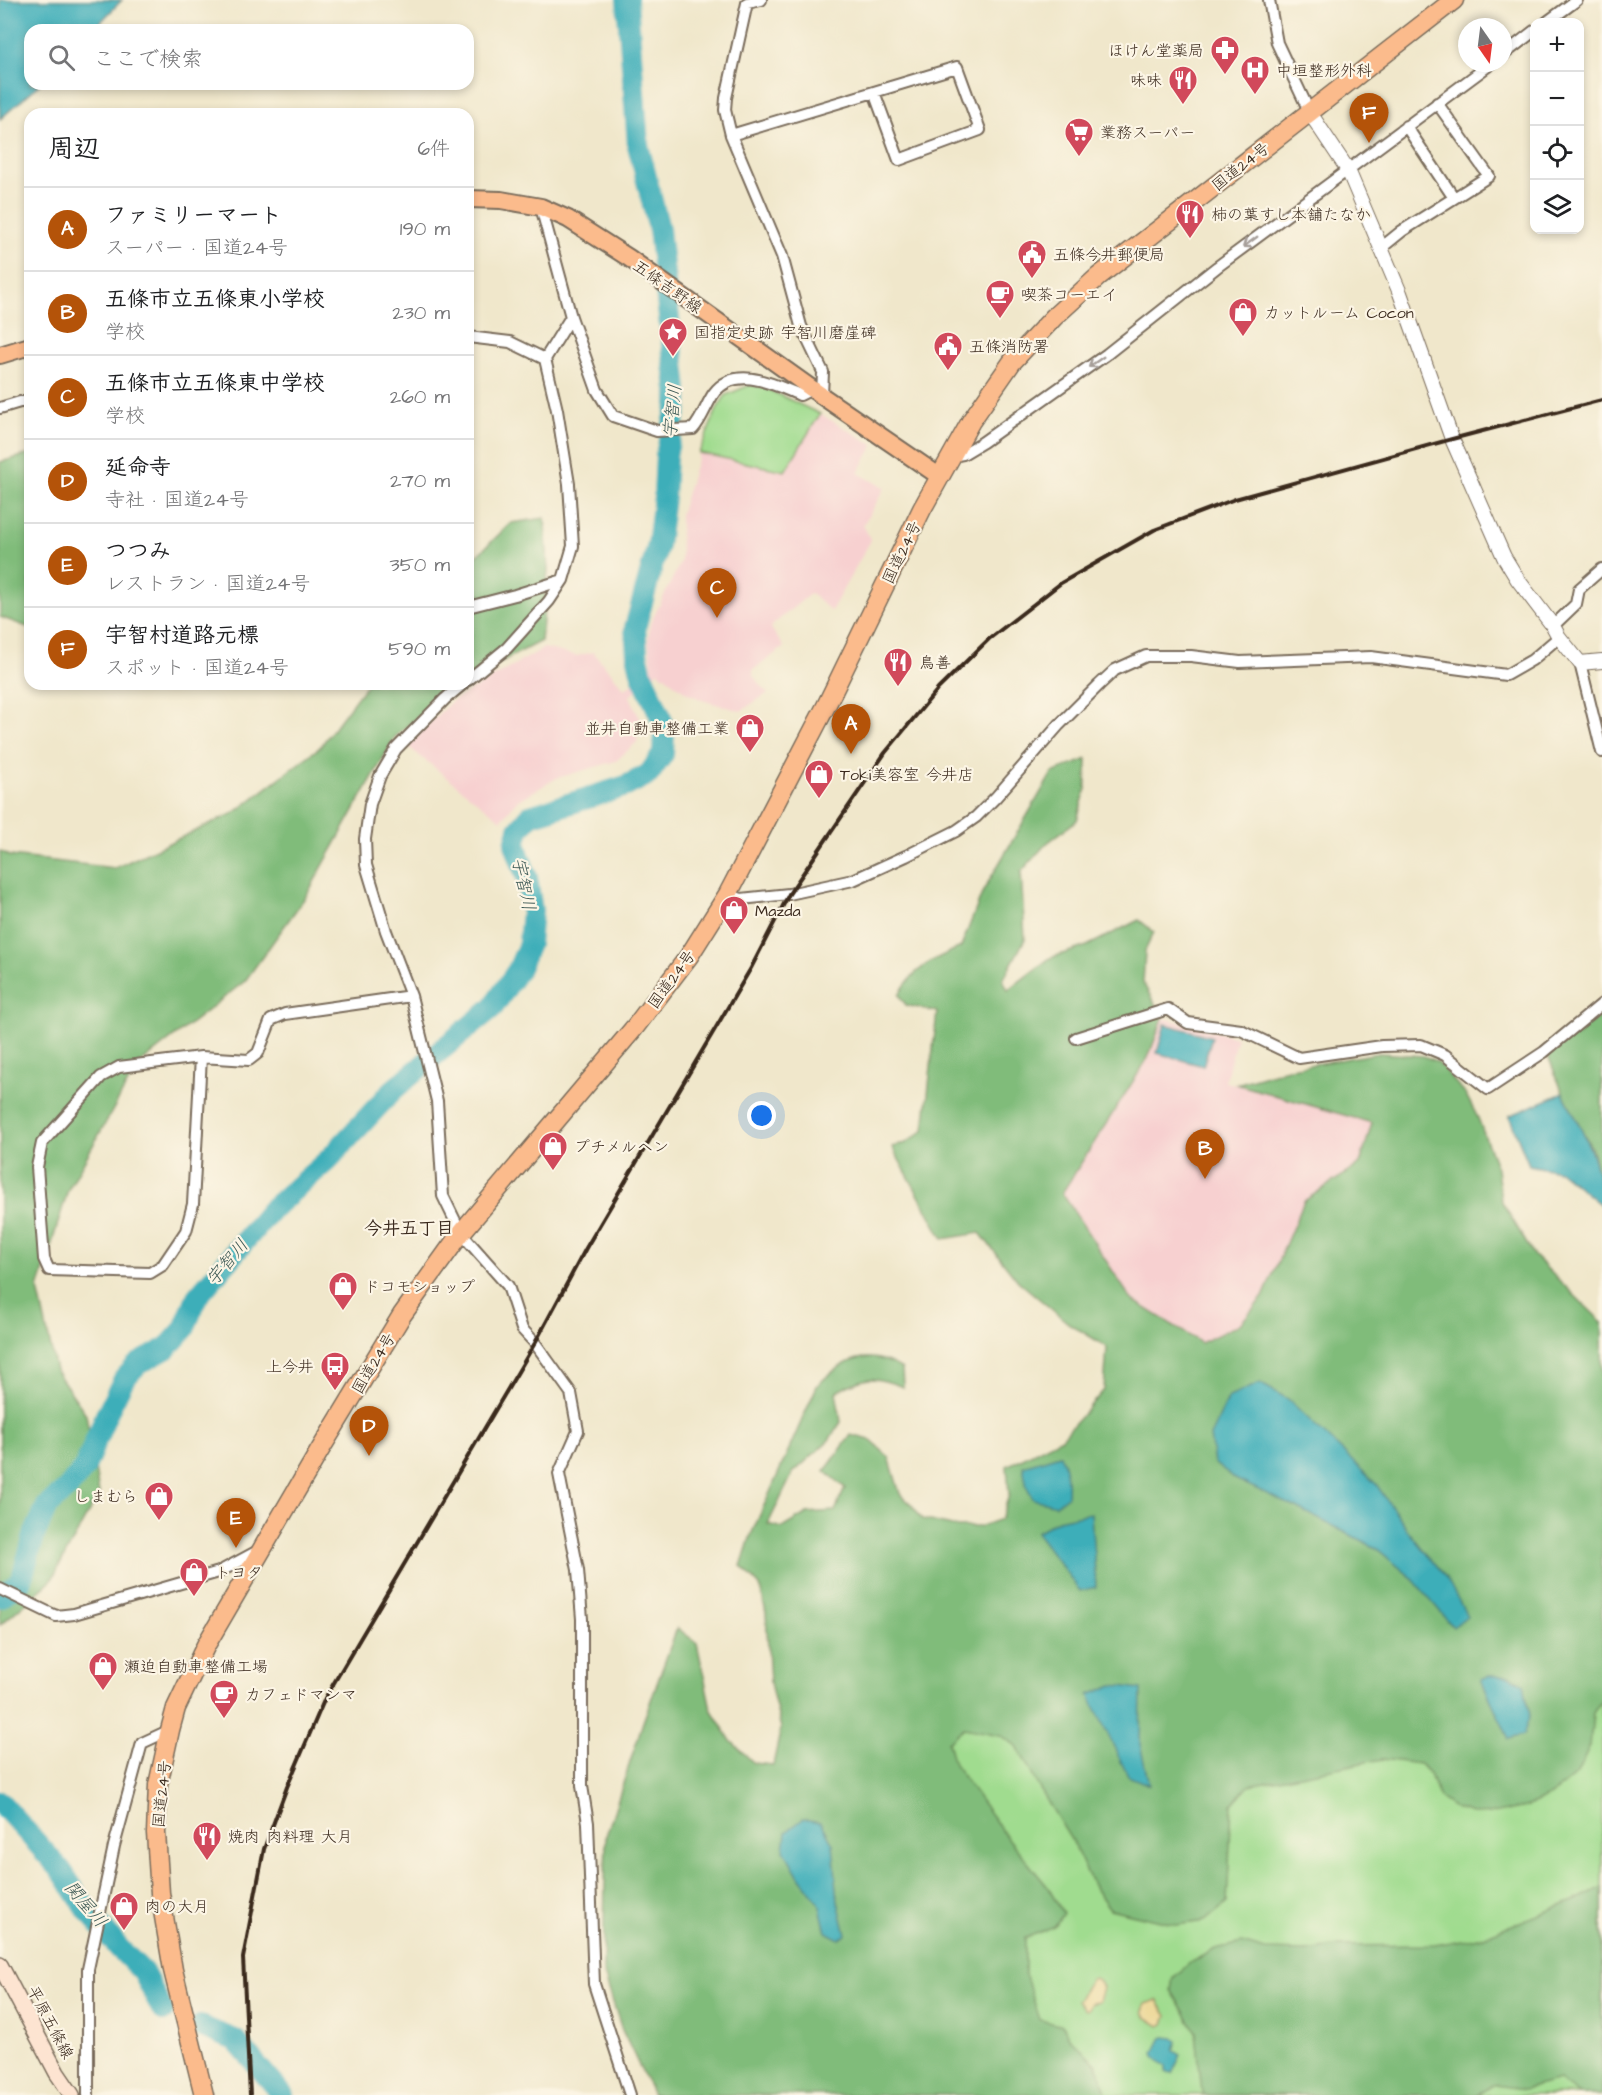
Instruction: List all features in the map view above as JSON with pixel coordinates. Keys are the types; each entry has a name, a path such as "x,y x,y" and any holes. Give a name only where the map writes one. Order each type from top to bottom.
{"highway":[{"name":"国道24号","path":"204,2095 173,1970 160,1893 156,1833 159,1785 176,1708 206,1645 261,1550 402,1315 461,1233 635,1027 689,956 728,894 826,706 939,476 971,421 1012,362 1054,316 1099,276 1454,0"}],"main road":[{"name":"五條吉野線","path":"474,199 501,200 541,207 568,219 629,258 939,476"},
{"path":"0,355 24,348"},
{"name":"平原五條線","path":"0,1965 57,2073 72,2095"}],"street":[{"path":"541,207 571,317 597,390 613,416 657,431 693,429 715,392 727,383 745,377 764,380 800,395 817,392 823,372 801,326 782,256 731,135 725,110 747,3 761,0"},
{"path":"1269,0 1277,43 1310,113 1348,170 1400,293 1452,439 1504,557 1518,580 1580,663 1602,752"},
{"path":"1552,18 1577,0"},
{"path":"1512,48 1530,34"},
{"path":"731,135 957,67 980,130 899,160 874,92"},
{"path":"951,456 963,454 983,442 1107,354 1216,267 1480,72"},
{"path":"1381,248 1402,231 1489,176 1437,103"},
{"path":"1406,126 1454,198"},
{"path":"474,675 507,648 549,601 563,579 573,546 569,484 545,359 571,317"},
{"path":"474,339 510,342 545,359"},
{"path":"0,408 24,402"},
{"path":"728,894 741,899 789,894 853,880 956,831 976,817 996,797 1059,725 1115,670 1146,656 1191,656 1240,662 1371,657 1506,675 1532,660 1576,604 1579,589 1602,569"},
{"path":"474,606 563,579"},
{"path":"1580,663 1602,661"},
{"path":"456,690 396,749 380,776 370,804 365,839 366,865 386,931 411,996 437,1101 443,1196 461,1233 508,1286 522,1329 535,1343 571,1394 577,1421 578,1431 559,1474 578,1570 582,1619 582,1786 588,1822 594,1984 630,2095"},
{"path":"201,1057 193,1204 186,1231 163,1265 150,1274 50,1270 44,1259 37,1167 42,1143 101,1077 119,1067 201,1057 249,1060 258,1053 271,1020 285,1014 411,996"},
{"path":"1076,1038 1168,1009 1188,1023 1241,1030 1299,1058 1382,1046 1421,1046 1445,1055 1488,1089 1544,1052 1602,1004"},
{"path":"0,1589 56,1616 74,1614 219,1572 261,1550"},
{"path":"88,2095 88,1969 114,1846 142,1743 170,1730"}],"shaded area":[{"path":"820,414 874,445 858,473 885,488 863,525 871,540 831,611 811,593 770,627 784,647 753,670 753,676 768,693 741,711 705,701 687,693 658,671 630,696 640,719 637,742 616,761 557,778 517,801 501,820 406,745 452,701 544,648 577,656 593,652 625,689 652,666 648,641 650,624 681,561 680,515 699,453 785,471"},
{"path":"1163,1018 1237,1037 1225,1082 1372,1122 1360,1164 1304,1201 1263,1297 1240,1324 1201,1343 1131,1299 1062,1193 1148,1058"}],"green space":[{"path":"750,385 763,387 820,414 785,471 699,453 718,407 726,395"},
{"path":"24,456 24,626 0,617 0,462"},
{"path":"545,518 548,570 541,641 474,676 474,558 511,523"},
{"path":"363,690 448,690 395,737 306,896 245,981 138,1065 68,1190 38,1289 56,1371 86,1414 99,1493 51,1581 0,1625 0,851 10,856 115,868 234,813 320,747"},
{"path":"1087,759 1086,789 1077,820 1046,844 1021,872 1025,939 1003,980 1008,990 1050,958 1087,946 1139,920 1154,932 1145,951 1143,983 1163,1018 1148,1058 1062,1193 1131,1299 1201,1343 1240,1324 1263,1297 1304,1201 1360,1164 1372,1123 1236,1084 1291,1068 1379,1053 1424,1056 1438,1062 1466,1095 1478,1118 1497,1169 1501,1200 1534,1256 1602,1322 1602,1700 1593,1713 1590,1746 1577,1774 1551,1795 1525,1807 1498,1813 1473,1814 1456,1809 1440,1798 1430,1776 1420,1764 1382,1759 1249,1785 1232,1804 1227,1903 1205,1921 1177,1925 1110,1909 1094,1887 1072,1841 1038,1786 1017,1746 1000,1735 964,1728 948,1742 954,1764 1007,1837 1047,1886 1063,1913 1055,1926 1025,1938 1025,1974 1040,2020 1063,2026 1070,2039 1097,2064 1107,2095 653,2095 622,2030 603,1971 606,1836 643,1722 677,1628 697,1643 711,1709 731,1741 754,1763 773,1765 781,1728 770,1683 766,1613 760,1586 741,1566 751,1535 817,1386 836,1369 856,1360 878,1359 890,1362 902,1369 903,1387 884,1380 869,1379 836,1392 841,1422 829,1440 793,1473 768,1524 782,1528 807,1513 835,1511 845,1488 825,1471 851,1435 870,1440 889,1457 900,1494 922,1519 956,1527 979,1527 1001,1519 1009,1495 1007,1466 1062,1438 1104,1390 1107,1347 1068,1323 1018,1281 980,1233 943,1239 892,1147 906,1143 924,1130 937,1012 906,1005 899,995 917,971 933,960 961,947 983,891 1052,773"},
{"path":"1602,1014 1601,1183 1591,1147 1563,1093 1548,1056"},
{"path":"1602,1674 1602,2095 1041,2095 938,1740 957,1716 1218,1786"},
{"path":"1602,1887 1602,2095 1579,2095 1559,2080 1525,2089 1494,2085 1476,2095 1203,2095 1196,2032 1171,1990 1173,1978 1191,1962 1215,1949 1242,1943 1265,1950 1306,1951 1340,1946 1435,1945 1484,1936 1576,1900"}],"sand":[{"path":"1093,1978 1097,1979 1103,1987 1099,2002 1091,2003 1085,2010 1077,2000"},
{"path":"1157,2000 1167,2016 1164,2024 1160,2026 1146,2017 1143,2012 1145,2004"}],"water":[{"path":"0,0 122,0 99,24 24,24 24,90 33,90 0,119"},
{"path":"1165,1024 1212,1037 1203,1066 1157,1053"},
{"path":"1563,1093 1584,1134 1595,1162 1602,1206 1559,1171 1529,1165 1509,1116"},
{"path":"1260,1383 1288,1399 1376,1484 1409,1532 1447,1579 1467,1616 1453,1627 1412,1578 1376,1548 1233,1478 1214,1463 1210,1436 1229,1397"},
{"path":"1060,1455 1066,1475 1067,1496 1056,1505 1033,1499 1027,1488 1023,1466"},
{"path":"1091,1513 1096,1587 1080,1591 1036,1532 1058,1520"},
{"path":"1489,1676 1509,1676 1524,1684 1530,1715 1523,1735 1509,1739 1481,1679"},
{"path":"1113,1685 1141,1689 1140,1744 1149,1785 1128,1776 1089,1695"},
{"path":"803,1819 821,1822 833,1844 838,1901 846,1935 839,1939 826,1932 819,1903 800,1878 784,1850 786,1832"},
{"path":"1174,2038 1177,2041 1174,2051 1181,2055 1172,2074 1166,2073 1166,2066 1156,2058 1154,2053 1161,2039"}],"waterway":[{"name":"宇智川","path":"0,1597 21,1581 35,1533 47,1506 68,1488 85,1467 124,1379 138,1364 167,1348 184,1329 197,1297 271,1210 328,1160 393,1090 493,1007 518,970 529,944 532,911 527,878 515,844 519,829 530,816 626,786 649,774 663,754 664,731 660,715 642,675 637,654 635,628 658,545 666,455 677,407 677,390 659,229 638,145 627,0"},
{"name":"関屋川","path":"0,1802 61,1870 88,1911 119,1948 143,1972 163,2011"},
{"name":"関屋川","path":"200,2026 235,2040 283,2095"}],"railway":[{"path":"250,2095 243,1958 264,1849 287,1787 325,1698 535,1343 586,1248 751,968 789,894 885,753 938,689 989,639 1061,583 1154,530 1235,499 1602,400"}],"place":[{"name":"ほけん堂薬局","path":"1225,76"},
{"name":"中垣整形外科","path":"1255,96"},
{"name":"味味","path":"1183,106"},
{"name":"宇智村道路元標","path":"1369,143"},
{"name":"業務スーパー","path":"1079,158"},
{"name":"柿の葉すし本舗たなか","path":"1190,240"},
{"name":"五條今井郵便局","path":"1032,280"},
{"name":"喫茶コーエイ","path":"1000,320"},
{"name":"カットルーム Cocon","path":"1243,338"},
{"name":"国指定史跡 宇智川磨崖碑","path":"673,358"},
{"name":"五條消防署","path":"948,372"},
{"name":"五條市立五條東中学校","path":"717,618"},
{"name":"鳥善","path":"898,688"},
{"name":"並井自動車整備工業","path":"750,754"},
{"name":"ファミリーマート","path":"851,754"},
{"name":"Toki美容室 今井店","path":"819,800"},
{"name":"Mazda","path":"734,936"},
{"name":"プチメルヘン","path":"553,1172"},
{"name":"五條市立五條東小学校","path":"1205,1179"},
{"name":"ドコモショップ","path":"343,1312"},
{"name":"上今井","path":"335,1392"},
{"name":"延命寺","path":"369,1456"},
{"name":"しまむら","path":"159,1522"},
{"name":"つつみ","path":"236,1548"},
{"name":"トヨタ","path":"194,1598"},
{"name":"瀬迫自動車整備工場","path":"103,1692"},
{"name":"カフェドマンマ","path":"224,1720"},
{"name":"焼肉 肉料理 大月","path":"207,1862"},
{"name":"肉の大月","path":"124,1932"}],"district":[{"name":"今井五丁目","path":"409,1228"}]}
